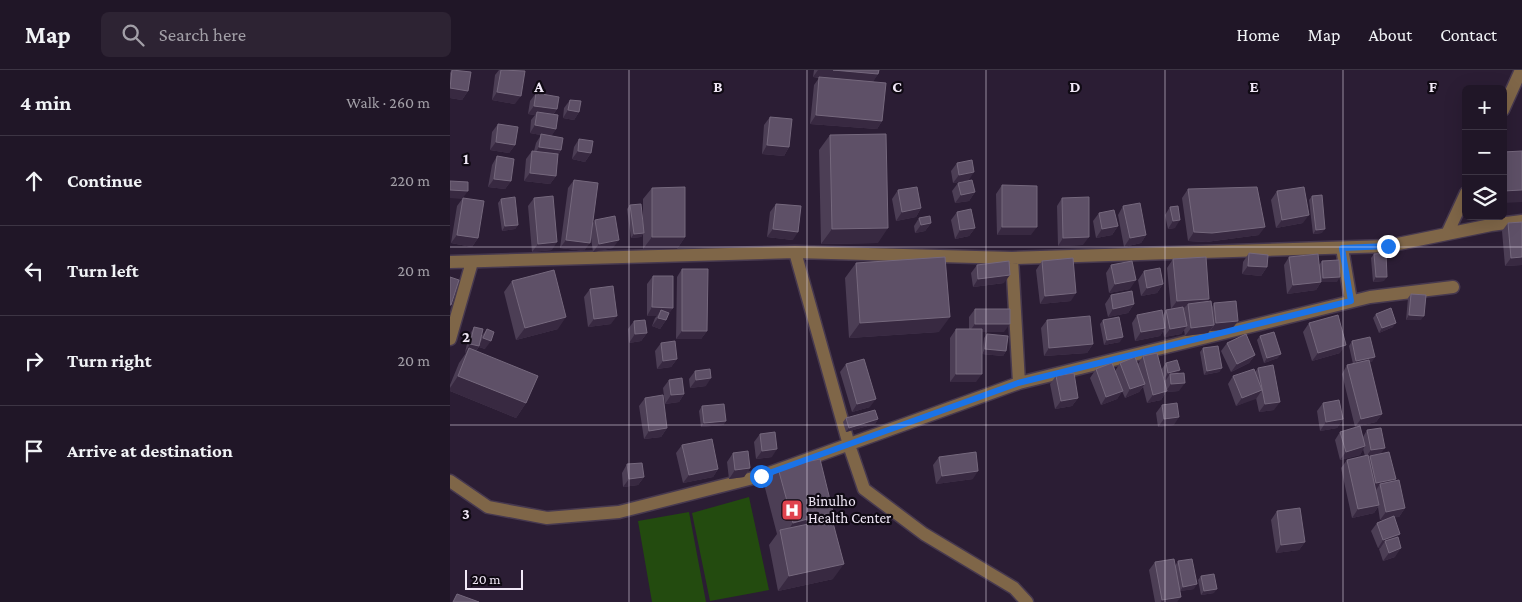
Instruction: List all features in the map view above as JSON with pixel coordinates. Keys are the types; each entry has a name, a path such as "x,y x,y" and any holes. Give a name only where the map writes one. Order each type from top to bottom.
{"street":[{"path":"1507,101 1521,70"},
{"path":"1447,234 1462,202"},
{"path":"450,262 795,252 1012,258 1342,248 1388,246 1522,221"},
{"path":"1342,248 1351,301"},
{"path":"795,252 849,445 864,488 924,534 1014,588 1027,602"},
{"path":"1012,258 1018,383"},
{"path":"450,339 472,262"},
{"path":"450,481 488,507 547,518 619,512 761,476 1018,383 1351,301 1453,287"}],"green space":[{"path":"749,497 769,590 710,601 692,513"},
{"path":"689,512 706,602 652,602 638,521"}],"building":[{"path":"452,70 471,72 468,91 450,88"},
{"path":"501,70 525,71 521,96 497,92"},
{"path":"833,70 879,70 878,74"},
{"path":"819,77 886,83 882,121 816,115"},
{"path":"536,93 559,97 557,109 534,106"},
{"path":"570,100 581,101 579,112 568,110"},
{"path":"537,112 558,115 556,129 535,125"},
{"path":"770,117 792,119 789,147 767,145"},
{"path":"498,124 518,127 515,145 496,142"},
{"path":"541,134 563,138 561,150 539,147"},
{"path":"886,134 888,228 832,229 830,135"},
{"path":"579,139 593,141 591,153 578,151"},
{"path":"532,151 558,154 556,176 530,173"},
{"path":"1522,151 1522,190 1507,191 1507,152"},
{"path":"497,156 514,159 511,181 494,179"},
{"path":"972,160 974,172 959,175 957,163"},
{"path":"574,180 598,183 590,243 566,240"},
{"path":"972,180 975,192 961,195 958,183"},
{"path":"450,181 468,182 468,191 450,190"},
{"path":"1002,185 1037,186 1037,227 1002,227"},
{"path":"685,187 685,237 652,237 652,188"},
{"path":"917,187 921,208 902,212 898,190"},
{"path":"1257,187 1265,227 1212,233 1194,232 1188,189"},
{"path":"1304,187 1309,215 1282,220 1277,191"},
{"path":"1322,195 1325,229 1316,230 1312,196"},
{"path":"553,196 557,242 538,244 534,198"},
{"path":"515,197 518,225 505,226 501,199"},
{"path":"1089,197 1089,237 1063,238 1062,198"},
{"path":"463,198 484,201 478,238 457,235"},
{"path":"1140,203 1146,235 1130,238 1123,206"},
{"path":"641,204 644,233 634,234 630,205"},
{"path":"776,204 801,206 798,232 773,229"},
{"path":"1178,206 1180,220 1173,221 1170,207"},
{"path":"971,209 975,228 960,230 957,212"},
{"path":"1114,210 1118,226 1102,229 1099,213"},
{"path":"615,216 619,240 599,244 595,220"},
{"path":"930,216 931,223 921,225 919,218"},
{"path":"1522,222 1522,257 1511,258 1508,223"},
{"path":"1249,253 1268,255 1267,267 1248,266"},
{"path":"1386,253 1387,277 1376,277 1374,254"},
{"path":"1318,254 1321,282 1293,285 1289,257"},
{"path":"945,257 950,317 860,323 856,263"},
{"path":"1206,257 1209,299 1177,301 1173,259"},
{"path":"1073,258 1076,293 1045,296 1042,261"},
{"path":"1339,260 1340,277 1323,278 1322,261"},
{"path":"1009,261 1010,275 978,279 977,265"},
{"path":"1132,261 1136,280 1115,284 1111,265"},
{"path":"1160,268 1163,284 1147,288 1144,271"},
{"path":"682,269 708,269 707,331 682,331"},
{"path":"554,270 566,317 525,328 512,281"},
{"path":"653,276 673,276 673,308 652,307"},
{"path":"450,277 459,280 451,305 450,305"},
{"path":"613,286 617,316 594,319 590,289"},
{"path":"1132,291 1134,304 1113,309 1111,295"},
{"path":"1411,294 1426,295 1424,316 1409,315"},
{"path":"1211,301 1214,325 1191,328 1188,304"},
{"path":"1236,301 1238,321 1216,323 1214,303"},
{"path":"1183,307 1187,326 1170,329 1166,310"},
{"path":"1391,308 1396,323 1382,328 1376,314"},
{"path":"975,309 1010,309 1010,324 975,324"},
{"path":"661,310 669,313 666,320 658,318"},
{"path":"1162,310 1165,328 1141,332 1137,315"},
{"path":"1338,315 1346,345 1318,353 1309,323"},
{"path":"1090,316 1093,344 1049,348 1047,320"},
{"path":"1119,317 1123,337 1107,340 1103,320"},
{"path":"645,320 647,333 635,334 634,321"},
{"path":"474,327 483,329 479,346 470,344"},
{"path":"487,329 494,332 491,341 483,338"},
{"path":"956,329 982,329 982,374 956,374"},
{"path":"1274,332 1281,354 1267,358 1260,336"},
{"path":"987,334 1008,336 1006,351 985,349"},
{"path":"1246,334 1255,355 1237,364 1227,343"},
{"path":"1370,337 1375,357 1356,361 1352,341"},
{"path":"675,341 677,359 663,361 661,343"},
{"path":"1218,346 1222,368 1207,371 1203,348"},
{"path":"469,348 538,376 526,403 458,376"},
{"path":"1157,353 1167,391 1153,395 1143,356"},
{"path":"1135,357 1145,384 1130,389 1120,363"},
{"path":"864,359 876,399 857,404 846,364"},
{"path":"1177,360 1180,370 1168,373 1166,363"},
{"path":"1369,360 1382,414 1361,419 1347,365"},
{"path":"1112,363 1123,391 1106,397 1096,369"},
{"path":"1273,365 1280,402 1265,404 1258,368"},
{"path":"710,369 711,378 696,380 695,371"},
{"path":"1254,369 1262,390 1242,398 1233,376"},
{"path":"1074,373 1078,398 1061,401 1056,376"},
{"path":"1184,373 1185,383 1171,384 1170,374"},
{"path":"682,378 684,394 671,395 669,380"},
{"path":"663,395 667,428 649,431 645,398"},
{"path":"1339,400 1343,419 1326,422 1323,403"},
{"path":"1177,403 1179,417 1164,419 1162,405"},
{"path":"724,404 726,421 704,423 702,406"},
{"path":"875,410 878,419 849,428 846,418"},
{"path":"1360,426 1365,446 1346,452 1340,432"},
{"path":"1381,428 1385,448 1371,450 1367,430"},
{"path":"775,432 777,449 762,451 760,434"},
{"path":"712,439 718,469 689,475 682,445"},
{"path":"748,451 750,468 735,470 733,453"},
{"path":"976,452 978,471 942,476 939,457"},
{"path":"1389,452 1396,479 1376,483 1370,456"},
{"path":"1368,455 1379,505 1358,509 1347,460"},
{"path":"820,459 833,512 793,523 778,468"},
{"path":"642,463 644,477 629,479 627,464"},
{"path":"1399,480 1405,508 1386,512 1380,484"},
{"path":"1300,508 1305,542 1281,545 1277,511"},
{"path":"1394,516 1400,534 1383,540 1377,523"},
{"path":"832,519 844,564 789,576 780,530"},
{"path":"1398,537 1401,548 1389,553 1385,541"},
{"path":"1174,559 1181,597 1162,600 1155,562"},
{"path":"1192,559 1197,584 1183,587 1178,561"},
{"path":"1214,574 1217,589 1204,591 1201,576"},
{"path":"457,594 479,602 453,602"}],"place":[{"name":"Binulho Health Center","path":"792,510"}],"route":[{"path":"761,476 1018,383 1351,301 1342,248 1388,246"}]}
